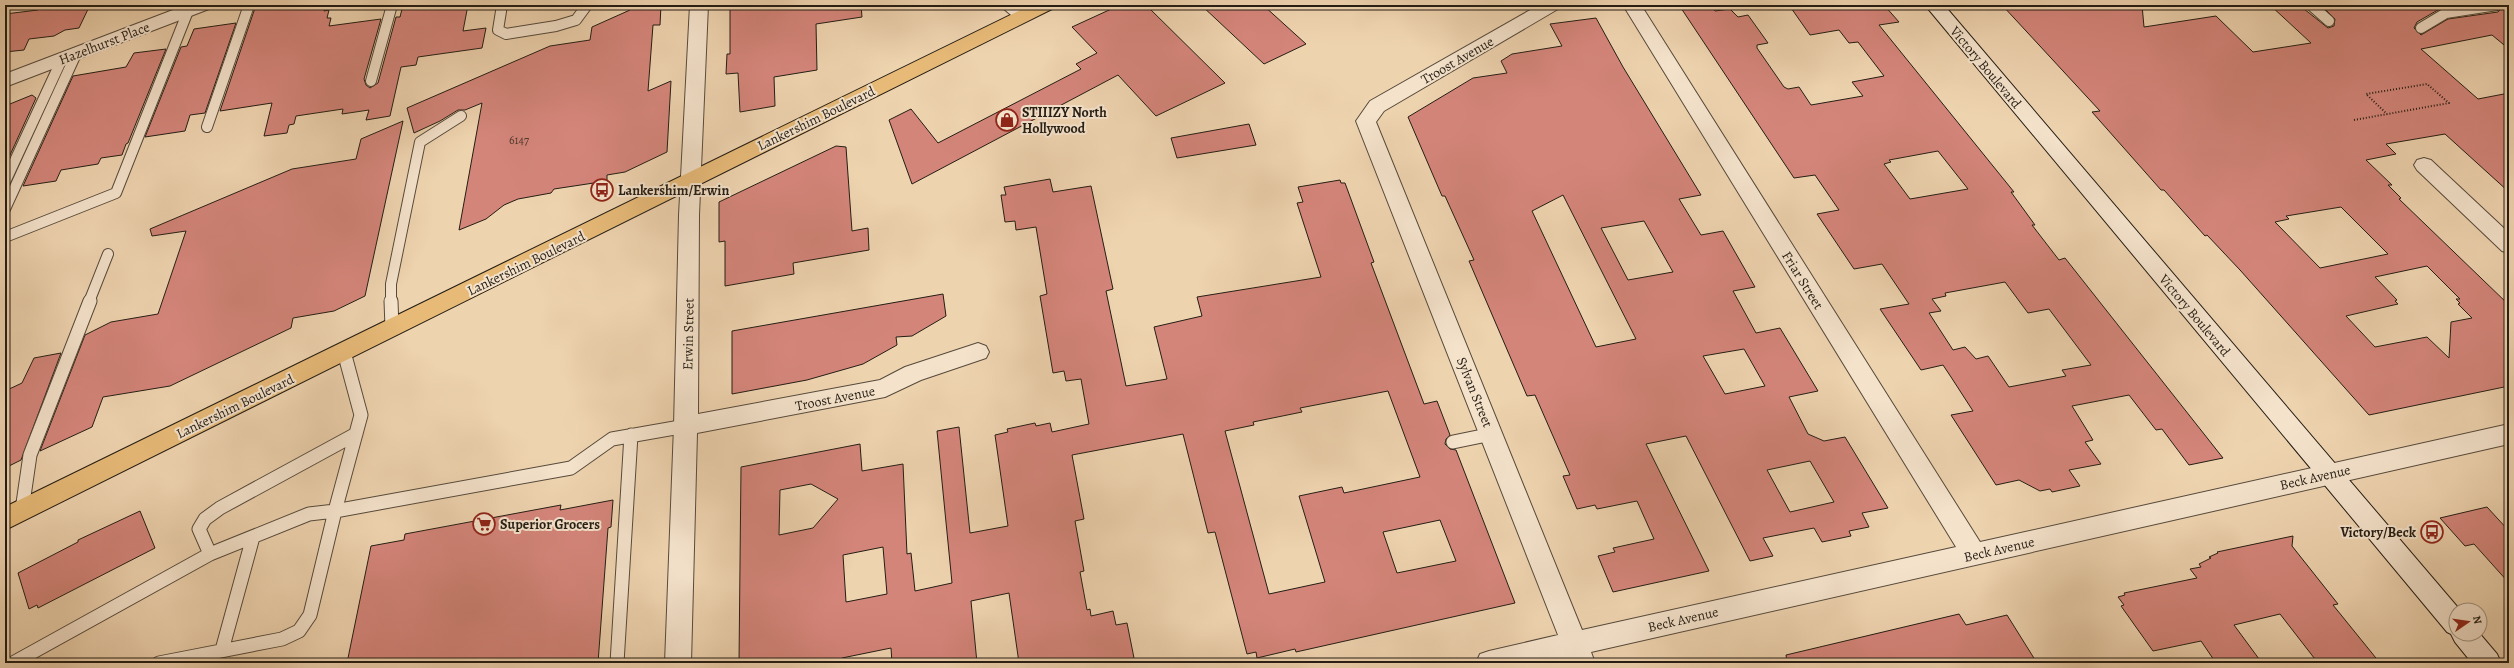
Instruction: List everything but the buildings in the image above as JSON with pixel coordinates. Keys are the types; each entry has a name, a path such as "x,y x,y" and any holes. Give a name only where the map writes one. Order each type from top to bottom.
{"main road":[{"name":"Lankershim Boulevard","path":"14,515 691,181 1014,11 1046,5"}],"street":[{"name":"Erwin Street","path":"678,663 686,426 689,214 698,5"},
{"name":"Troost Avenue","path":"1366,121 1377,106 1552,5"},
{"name":"Friar Street","path":"1632,5 1974,554"},
{"name":"Victory Boulevard","path":"1934,5 2448,615"},
{"name":"Hazelhurst Place","path":"5,81 196,8"},
{"name":"Sylvan Street","path":"1366,121 1578,653"},
{"path":"2424,165 2509,245"},
{"name":"Troost Avenue","path":"686,426 885,388 913,373 978,352"},
{"name":"Beck Avenue","path":"1489,663 1578,653 1974,554 2509,434"},
{"path":"2471,642 2488,663"}],"lane":[{"path":"207,127 249,5"},
{"path":"371,81 392,5"},
{"path":"502,5 498,30 506,34 556,26 576,20 587,5"},
{"path":"2311,5 2328,21"},
{"path":"2421,28 2429,19 2447,13 2497,5"},
{"path":"5,238 116,193 196,8"},
{"path":"5,182 69,56"},
{"path":"5,209 69,56"},
{"path":"392,328 391,284 420,142 461,116"},
{"path":"14,515 30,455 108,254"},
{"path":"159,663 282,639 299,630 310,615 335,511 361,415 344,352"},
{"path":"13,663 210,554 309,514 335,511 571,468 612,439 686,426"},
{"path":"210,554 199,529 205,519 220,508 356,434"},
{"path":"1453,442 1492,434"},
{"path":"617,663 631,435"},
{"path":"222,650 253,537"}],"path":[{"path":"2354,120 2449,103 2427,84 2366,94 2387,114"}],"place":[{"name":"STIIIZY North Hollywood","path":"1007,120"},
{"name":"Lankershim/Erwin","path":"602,190"},
{"name":"Superior Grocers","path":"484,524"},
{"name":"Victory/Beck","path":"2432,532"}]}
